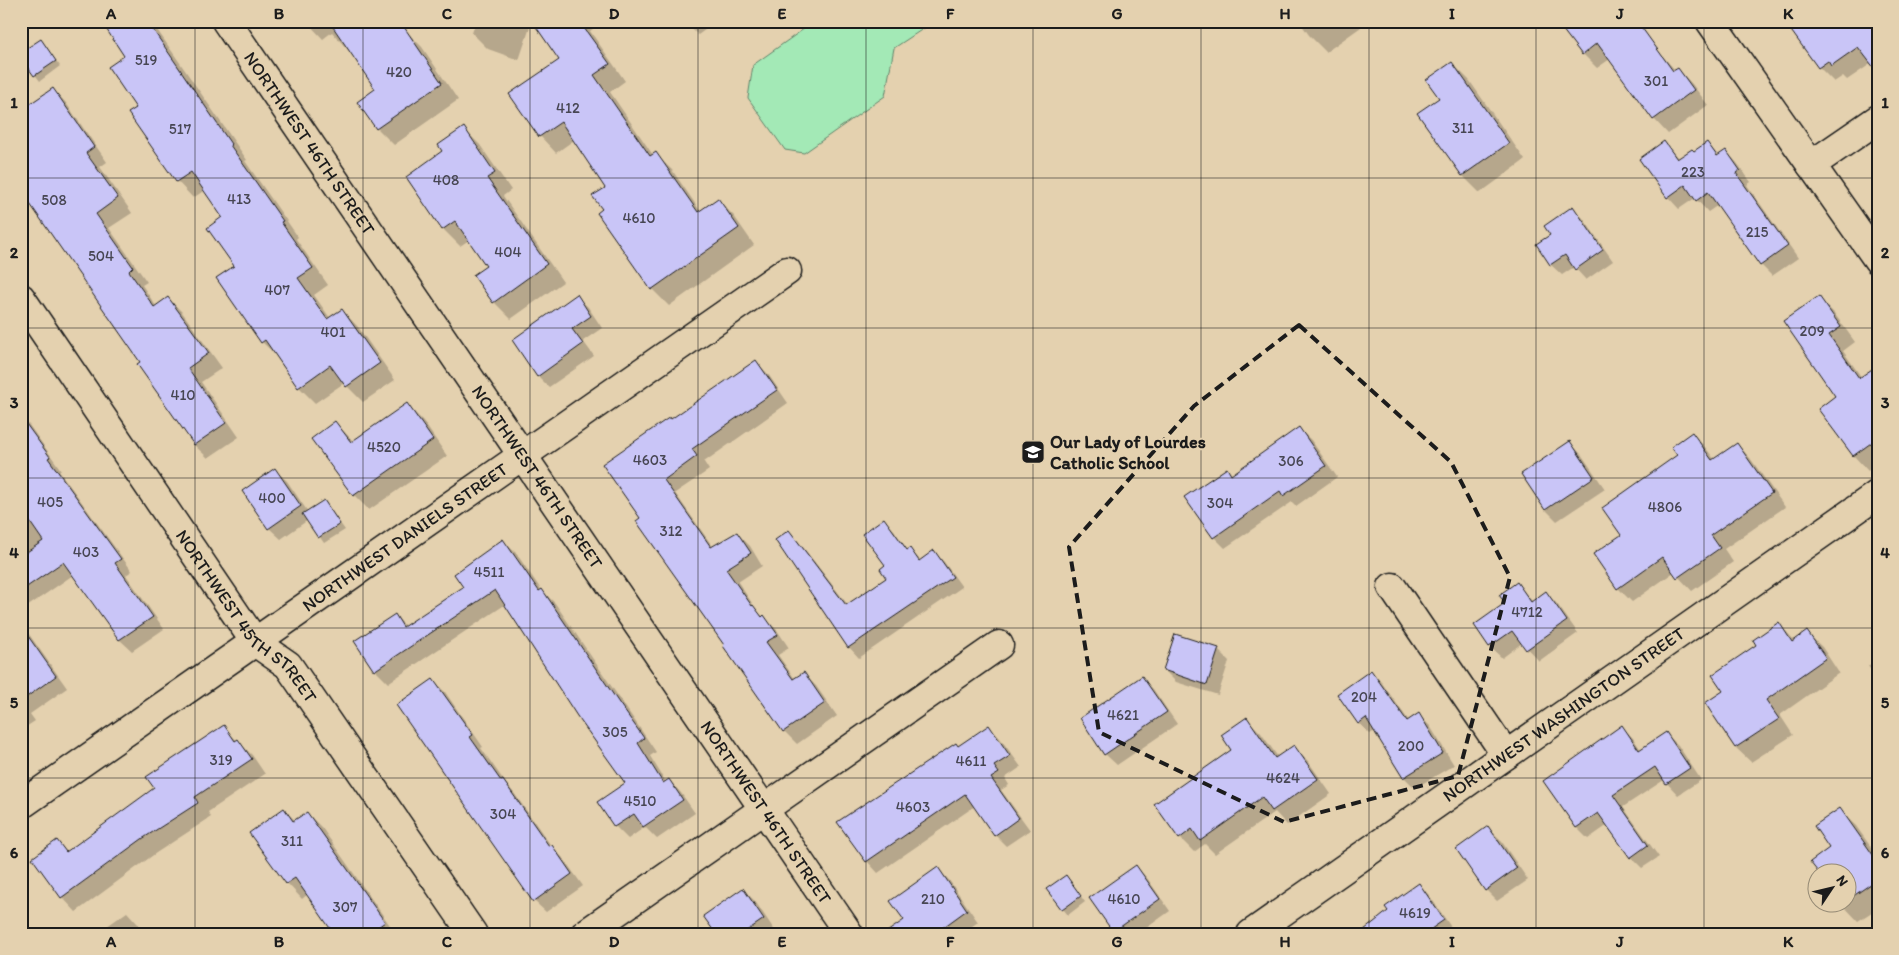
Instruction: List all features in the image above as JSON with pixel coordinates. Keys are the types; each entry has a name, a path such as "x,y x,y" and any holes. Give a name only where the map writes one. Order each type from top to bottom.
{"street":[{"name":"NORTHWEST 46TH STREET","path":"226,21 849,934"},
{"path":"1710,21 1878,260"},
{"path":"1811,165 1878,119"},
{"name":"NORTHWEST DANIELS STREET","path":"21,805 787,271"},
{"name":"NORTHWEST 45TH STREET","path":"21,298 255,642 288,665 473,934"},
{"name":"NORTHWEST WASHINGTON STREET","path":"1251,934 1878,494"},
{"path":"1392,587 1506,755"},
{"path":"585,934 999,645"}],"highlighted area":[{"path":"1299,325 1451,462 1510,577 1458,776 1284,822 1099,732 1069,547 1194,406"}],"green space":[{"path":"815,21 935,21 894,48 885,96 804,153 785,150 748,98 753,65"}],"building":[{"path":"101,21 147,21 313,268 298,278 327,319 342,309 380,363 346,387 330,365 298,388 265,340 261,343 216,278 234,266 207,228 222,217 191,172 176,182 128,113 136,108 108,67 124,56"},
{"path":"329,21 400,21 442,83 376,129 357,102 375,89"},
{"path":"532,21 579,21 610,64 594,75 650,156 656,152 698,212 718,198 739,228 651,290 597,213 602,209 592,196 605,188 561,122 539,137 509,94 559,60"},
{"path":"1556,21 1637,21 1673,71 1678,68 1694,90 1653,120 1597,43 1582,55"},
{"path":"1784,21 1878,21 1878,73 1858,47 1831,66 1828,61 1818,68"},
{"path":"41,39 56,61 34,76 21,58 21,52"},
{"path":"1452,62 1509,143 1462,176 1417,113 1439,98 1426,80"},
{"path":"53,88 94,147 86,153 118,198 96,214 133,267 129,271 154,307 168,297 209,353 188,368 226,423 194,445 137,364 140,362 21,191 21,110"},
{"path":"464,127 495,173 487,178 547,264 493,303 473,275 486,266 455,221 442,230 406,177 442,151 438,145"},
{"path":"1664,141 1677,159 1707,142 1717,156 1726,150 1740,170 1736,173 1788,246 1760,266 1708,192 1696,201 1685,185 1667,198 1639,159"},
{"path":"1573,206 1603,250 1575,270 1565,255 1550,265 1536,244 1550,235 1544,226"},
{"path":"577,294 591,316 572,329 583,344 537,377 512,340"},
{"path":"1819,296 1841,327 1829,335 1859,378 1878,365 1878,438 1853,456 1818,409 1835,396 1783,321"},
{"path":"756,360 777,390 692,449 697,456 664,480 711,547 737,532 751,553 726,569 752,606 762,617 764,615 778,635 766,642 793,679 804,672 825,703 783,732 636,521 640,518 602,464"},
{"path":"407,403 433,440 353,496 311,439 335,421 351,442"},
{"path":"21,417 50,457 48,458 121,559 115,563 153,617 119,640 63,562 21,591 21,556 43,541 21,509"},
{"path":"1299,427 1326,466 1283,496 1280,491 1213,538 1184,497 1227,468 1231,475"},
{"path":"1692,432 1712,460 1737,443 1772,493 1711,535 1720,548 1677,578 1662,557 1617,589 1593,554 1621,535 1602,508 1677,455 1671,447"},
{"path":"1570,441 1594,477 1545,510 1521,474"},
{"path":"275,468 301,506 268,529 242,491"},
{"path":"324,500 340,524 318,538 302,514"},
{"path":"884,518 907,550 910,548 919,561 934,550 953,577 848,648 775,540 789,530 846,605 886,578 880,569 885,565 862,534"},
{"path":"503,539 539,591 542,589 644,738 638,743 663,783 669,779 683,800 643,827 634,814 614,827 597,802 625,783 577,716 495,590 374,671 354,641 395,614 403,627 463,587 454,574"},
{"path":"1517,582 1531,602 1546,591 1567,621 1526,650 1512,631 1489,647 1474,625 1505,603 1499,595"},
{"path":"1779,622 1792,642 1807,631 1826,658 1766,700 1779,719 1735,748 1705,703 1723,691 1712,675 1756,645 1753,640"},
{"path":"21,626 56,676 21,701"},
{"path":"1175,634 1219,648 1207,685 1163,670"},
{"path":"1371,670 1407,721 1419,713 1443,753 1403,778 1366,718 1358,724 1337,694"},
{"path":"1142,676 1167,712 1104,755 1080,718"},
{"path":"433,679 473,735 470,737 501,781 503,780 549,846 552,845 572,874 533,902 396,705"},
{"path":"1247,717 1275,758 1294,745 1318,779 1272,811 1262,797 1200,841 1192,829 1179,839 1154,804 1231,750 1221,735"},
{"path":"224,725 235,741 238,739 252,759 195,797 198,803 142,839 61,898 32,858 57,840 66,852 154,788 146,777"},
{"path":"989,725 1010,756 994,766 999,773 991,778 1019,818 994,836 965,794 866,862 837,822 956,743 958,746"},
{"path":"1622,725 1639,750 1666,732 1690,768 1666,784 1655,767 1613,795 1648,845 1630,858 1598,813 1576,828 1543,781"},
{"path":"284,808 293,821 307,812 385,922 368,934 334,934 295,878 286,884 249,833"},
{"path":"1840,808 1878,862 1878,879 1856,894 1856,862 1810,862 1829,848 1814,826"},
{"path":"1488,826 1517,868 1485,891 1456,849"},
{"path":"1136,865 1160,899 1113,932 1089,898"},
{"path":"938,867 967,910 934,934 884,934 904,920 890,901"},
{"path":"1066,875 1081,896 1062,910 1046,889"},
{"path":"1419,883 1444,920 1424,934 1359,934 1388,911 1385,907"},
{"path":"743,888 764,919 742,934 716,934 703,916"}],"place":[{"name":"Our Lady of Lourdes Catholic School","path":"1033,452"}]}
